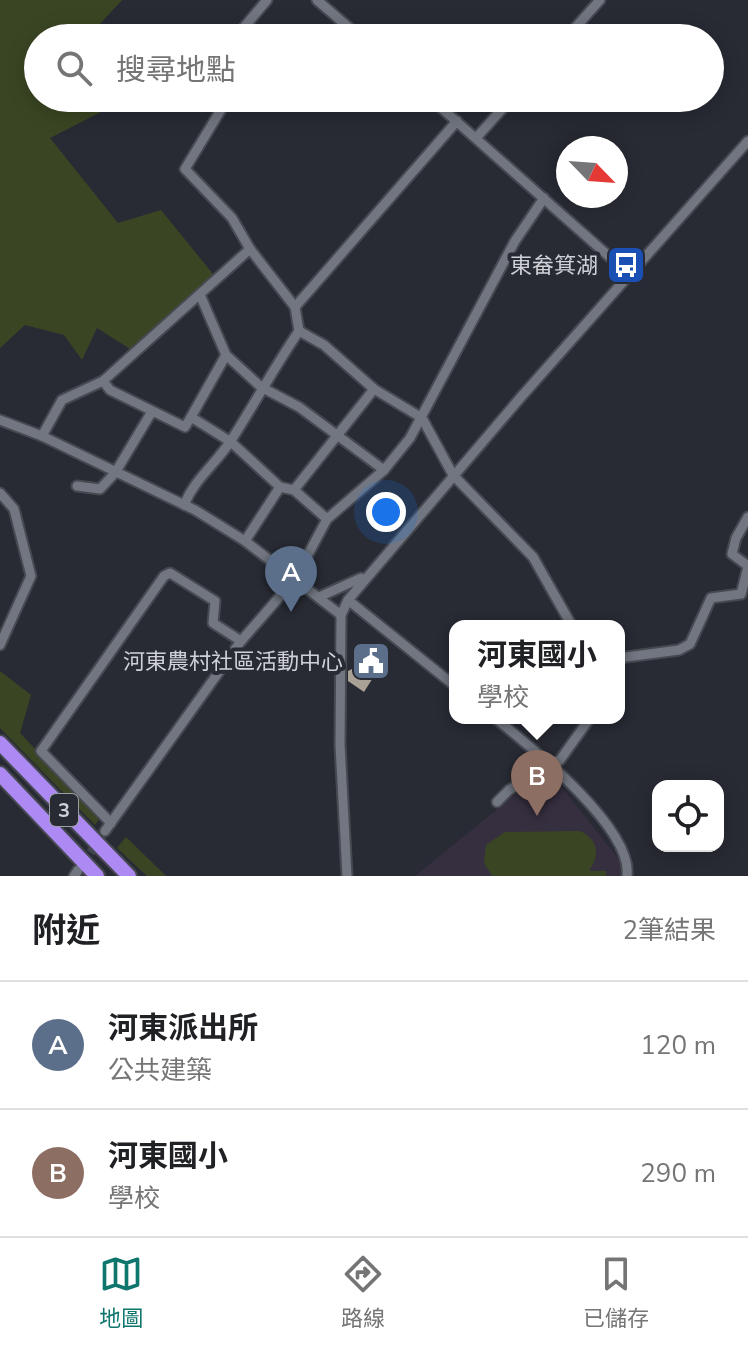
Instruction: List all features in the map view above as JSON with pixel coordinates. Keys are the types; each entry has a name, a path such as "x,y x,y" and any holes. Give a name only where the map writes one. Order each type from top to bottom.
{"highway":[{"name":"3","path":"0,743 129,876"},
{"name":"3","path":"0,774 86,873"}],"street":[{"path":"247,24 267,0"},
{"path":"317,0 345,24"},
{"path":"579,24 600,0"},
{"path":"184,505 193,484 231,442 261,387 299,331 295,307 250,249 232,218 185,169 220,112"},
{"path":"446,112 629,274"},
{"path":"476,138 499,112"},
{"path":"295,307 457,121"},
{"path":"347,876 340,745 341,615 348,600 453,475 748,141"},
{"path":"241,641 213,623 215,601 175,576 164,576 41,751 108,827 241,641 295,579 327,519 384,470 422,418 515,241 544,198"},
{"path":"42,436 62,400 103,381 201,297 250,249"},
{"path":"201,297 226,355 261,387 299,407 384,470"},
{"path":"299,331 324,345 374,389 422,418 453,475 533,557 569,620"},
{"path":"103,381 110,390 151,413 185,427 226,355"},
{"path":"294,490 374,389"},
{"path":"77,486 100,489 115,473 151,413"},
{"path":"191,417 231,442 280,487 294,490 327,519"},
{"path":"0,420 42,436 184,505 245,541 341,615"},
{"path":"245,541 280,487"},
{"path":"0,493 14,509 31,576 0,645"},
{"path":"625,657 679,650 690,644 711,598 741,594 748,566 732,554 736,538 748,517"},
{"path":"319,597 365,577"},
{"path":"348,600 449,681"},
{"path":"503,724 553,764 605,823 629,862 627,876"},
{"path":"497,802 509,790 560,760 586,724"}],"shaded area":[{"path":"547,769 622,863 621,876 415,876"}],"green space":[{"path":"0,0 122,0 100,24 24,24 24,112 101,112 50,138 118,223 161,210 217,279 138,354 97,328 82,360 64,335 25,325 0,348"},
{"path":"0,671 31,695 20,733 100,818 95,825 0,728"},
{"path":"580,831 591,839 596,848 589,871 606,871 606,876 492,876 484,863 486,845 505,832"},
{"path":"126,837 166,876 147,876 117,848"}],"building":[{"path":"364,651 383,662 364,692 348,681 348,671 354,668 354,660 357,662"}],"tunnel":[{"path":"83,864 105,831"}],"place":[{"name":"東畚箕湖","path":"626,265"},
{"name":"河東派出所","path":"291,612"},
{"name":"河東農村社區活動中心","path":"371,661"},
{"name":"河東國小","path":"537,816"}]}
